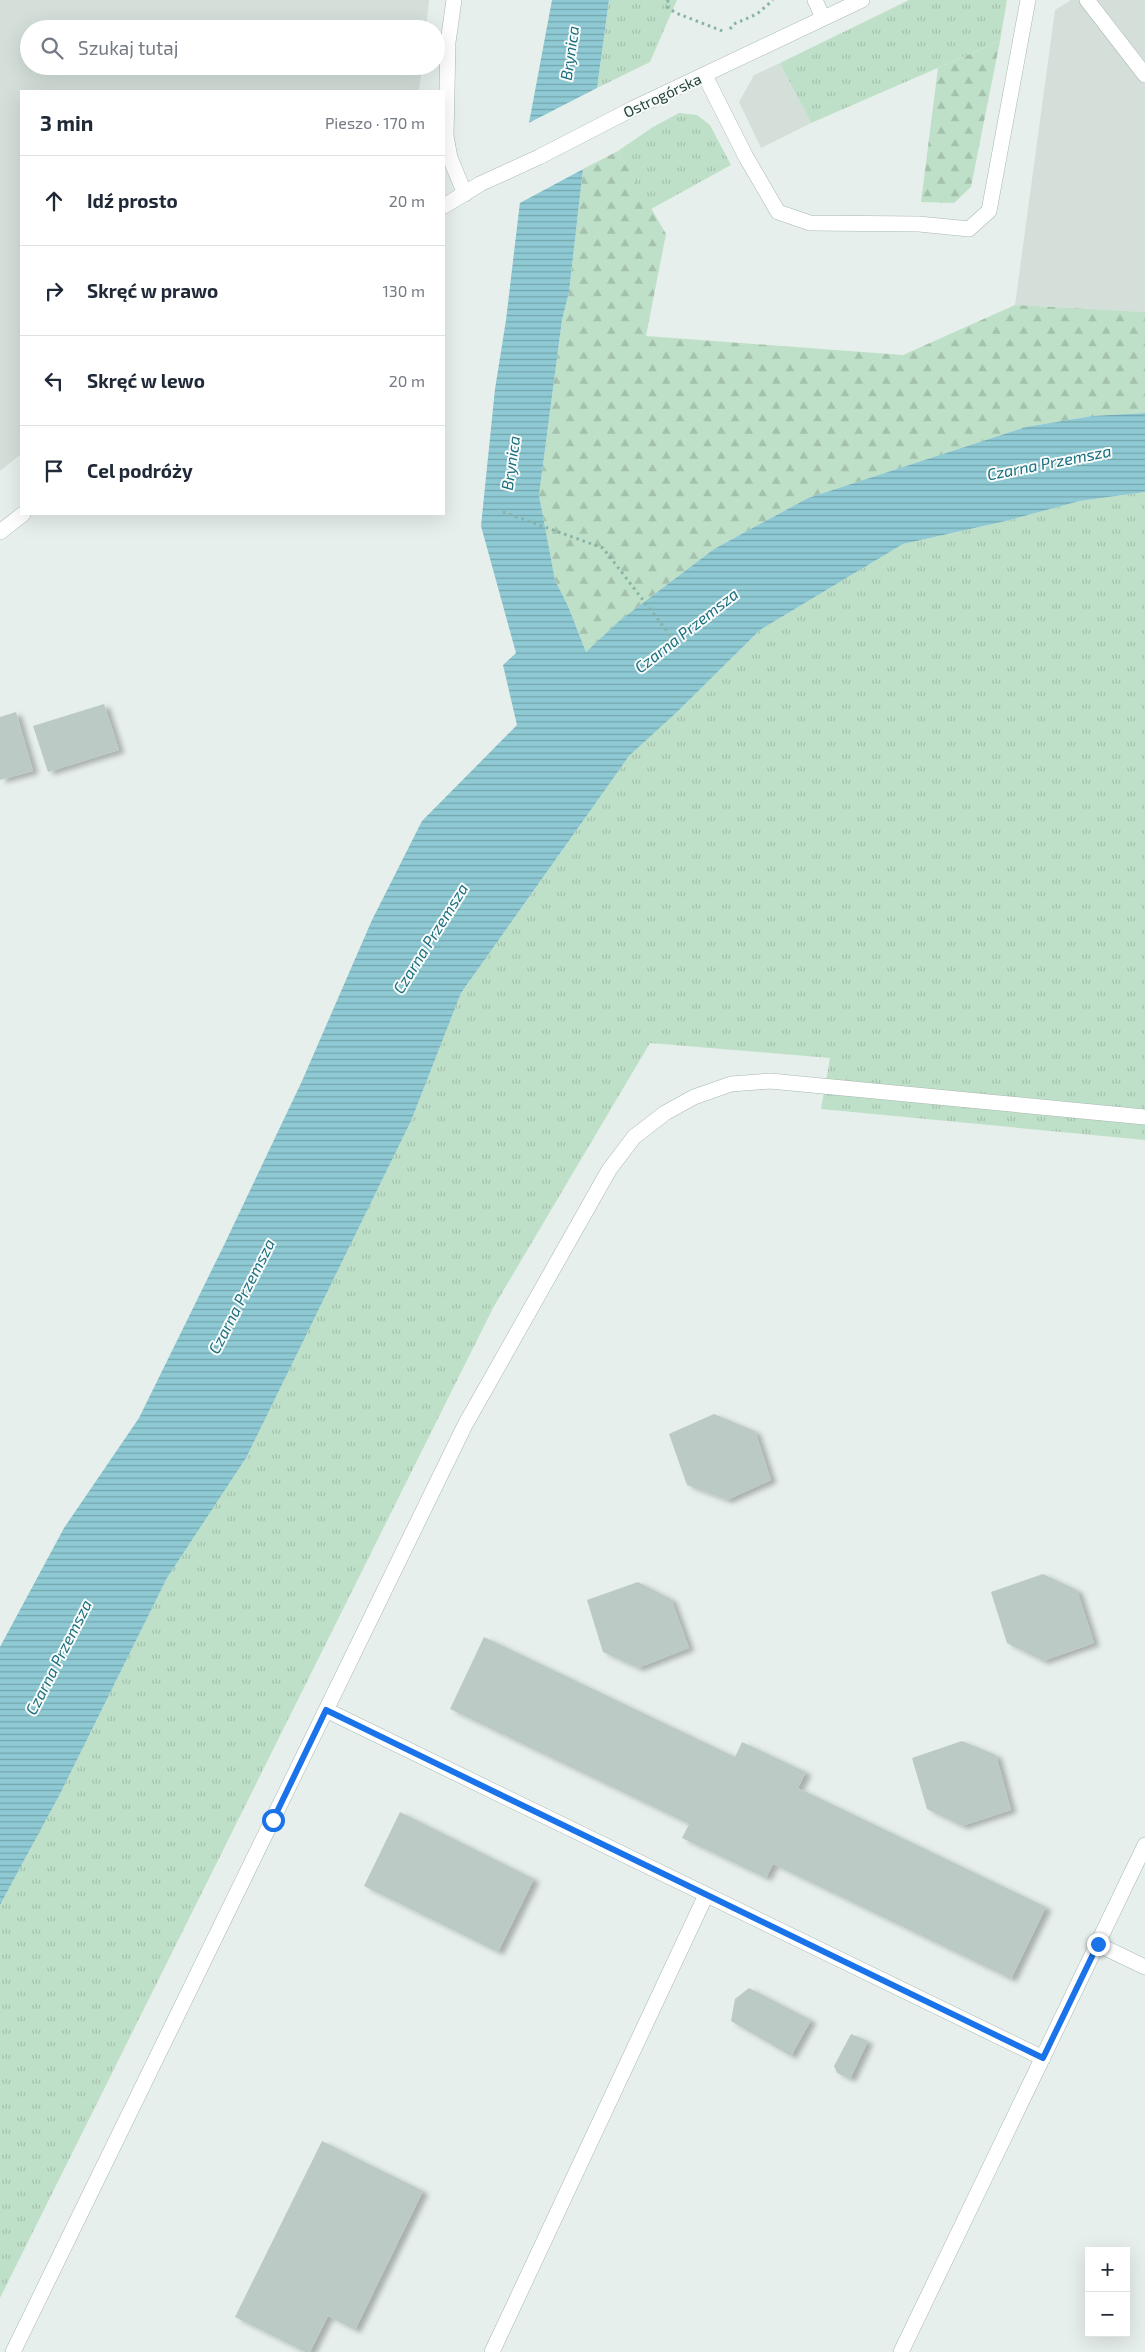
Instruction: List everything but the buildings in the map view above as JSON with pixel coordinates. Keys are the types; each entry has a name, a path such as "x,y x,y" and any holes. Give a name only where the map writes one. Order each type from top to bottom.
{"street":[{"path":"454,0 448,42 446,136 450,158 465,194"},
{"path":"815,0 823,18"},
{"name":"Ostrogórska","path":"445,205 480,184 634,108 862,0"},
{"path":"705,76 746,157 778,212 810,223 919,224 970,229 989,211 1028,0"},
{"path":"1087,0 1145,75"},
{"path":"0,532 21,515"},
{"path":"13,2352 465,1425 575,1227 609,1170 634,1137 665,1113 694,1097 731,1084 770,1081 1145,1117"},
{"path":"326,1710 1043,2058"},
{"path":"901,2352 1145,1845"},
{"path":"492,2352 706,1895"},
{"path":"1098,1944 1145,1967"}],"path":[{"path":"668,0 667,7 676,13 714,29 728,32 734,24 757,14 772,0"},
{"path":"503,512 603,548 673,639"}],"shaded area":[{"path":"0,0 429,0 427,20 20,20 20,75 421,75 419,90 20,90 20,455 0,471"},
{"path":"1071,0 1145,0 1145,312 1015,305 1055,10"},
{"path":"780,63 811,123 761,148 739,102 754,75"}],"green space":[{"path":"609,0 677,0 650,62 597,88"},
{"path":"909,0 1007,0 1000,41 811,123 780,63"},
{"path":"1000,41 971,187 954,203 921,202 938,68"},
{"path":"679,113 697,115 710,125 731,165 651,209 618,151 653,127"},
{"path":"618,151 666,234 646,336 903,355 1015,305 1145,312 1145,413 1092,416 1026,427 808,498 714,549 619,621 586,652 568,606 555,580 539,495 562,320 569,292 583,169"},
{"path":"1145,492 1145,1140 821,1109 830,1058 650,1043 493,1308 0,2298 0,1905 60,1794 167,1578 246,1458 411,1121 461,993 629,756 676,713 760,630 903,544 1006,521 1080,501"}],"water":[{"name":"Brynica","path":"552,0 609,0 597,88 529,123"},
{"path":"583,169 569,292 562,320 539,495 555,580 568,606 586,652 619,621 714,549 808,498 1026,427 1092,416 1145,413 1145,492 1080,501 1006,521 903,544 760,630 676,713 629,756 461,993 411,1121 246,1458 167,1578 60,1794 0,1905 0,1647 64,1528 139,1418 302,1081 372,920 422,821 517,725 503,665 516,653 481,526 495,389 506,320 520,202"}],"pier":[{"path":"600,87 599,90 530,125 527,124"},
{"path":"582,167 585,168 518,204 519,200"}],"route":[{"path":"273,1820 326,1710 1043,2058 1098,1944"}],"water label":[{"name":"Czarna Przemsza","path":"1049,462"},
{"name":"Czarna Przemsza","path":"686,630"},
{"name":"Czarna Przemsza","path":"430,938"},
{"name":"Czarna Przemsza","path":"241,1296"},
{"name":"Czarna Przemsza","path":"58,1657"}]}
